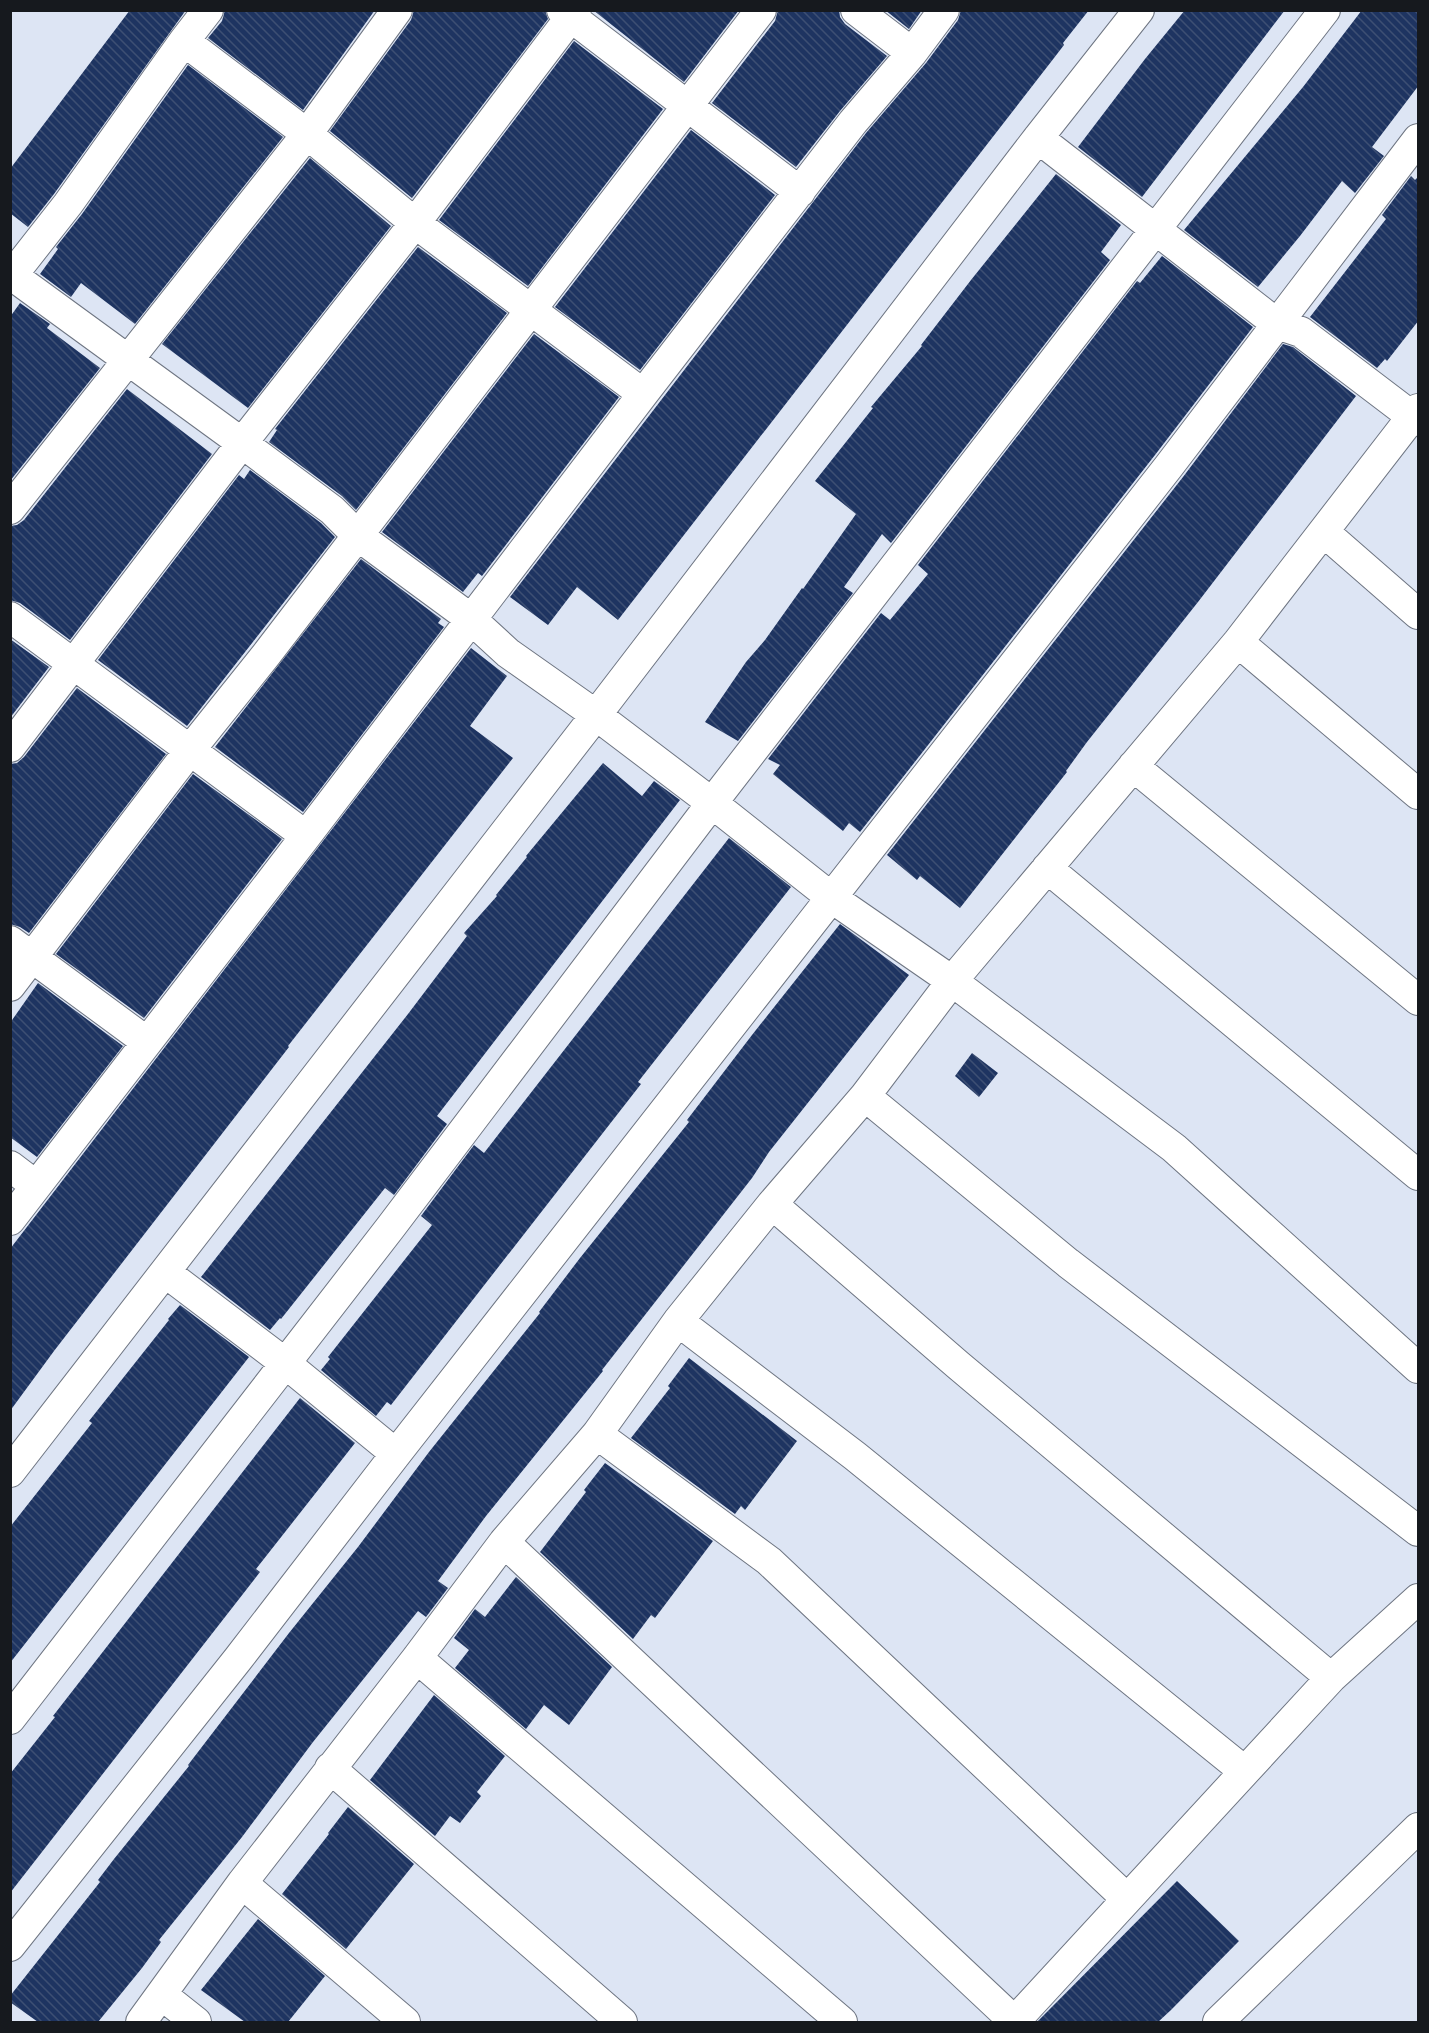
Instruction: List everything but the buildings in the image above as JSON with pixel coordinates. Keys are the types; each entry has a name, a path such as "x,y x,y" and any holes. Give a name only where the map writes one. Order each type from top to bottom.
{"street":[{"path":"208,10 68,204 11,277 242,442 332,510 357,535 471,619 508,653 596,715 832,898 952,981 1174,1148 1419,1368"},
{"path":"10,509 307,134 398,10"},
{"path":"10,986 22,950 190,750 761,10"},
{"path":"856,10 912,53"},
{"path":"10,1220 643,394 944,10"},
{"path":"10,1472 1139,10"},
{"path":"10,1719 390,1228 712,803 1324,10"},
{"path":"10,747 242,442 415,223 570,13 800,192"},
{"path":"184,41 307,134 415,223 643,394"},
{"path":"141,2022 242,1883 330,1768 417,1658 504,1542 597,1434 678,1321 772,1204 865,1096 952,981 1238,642 1417,415 1301,332 1277,324 1038,138"},
{"path":"10,1946 238,1659 1169,466 1419,139"},
{"path":"1324,532 1419,614"},
{"path":"10,617 306,836"},
{"path":"1238,642 1419,794"},
{"path":"1133,766 1419,1000"},
{"path":"1047,868 1419,1175"},
{"path":"22,950 147,1042"},
{"path":"865,1096 1068,1263 1419,1531"},
{"path":"10,1166 36,1185"},
{"path":"772,1204 958,1365 1331,1678"},
{"path":"165,1272 285,1363 396,1454"},
{"path":"678,1321 855,1456 1244,1771"},
{"path":"597,1434 769,1561 1126,1899"},
{"path":"504,1542 1014,2022 1331,1678 1419,1599"},
{"path":"417,1658 842,2022"},
{"path":"330,1768 622,2022"},
{"path":"1218,2022 1419,1828"},
{"path":"242,1883 405,2022"},
{"path":"162,1995 196,2022"}]}
